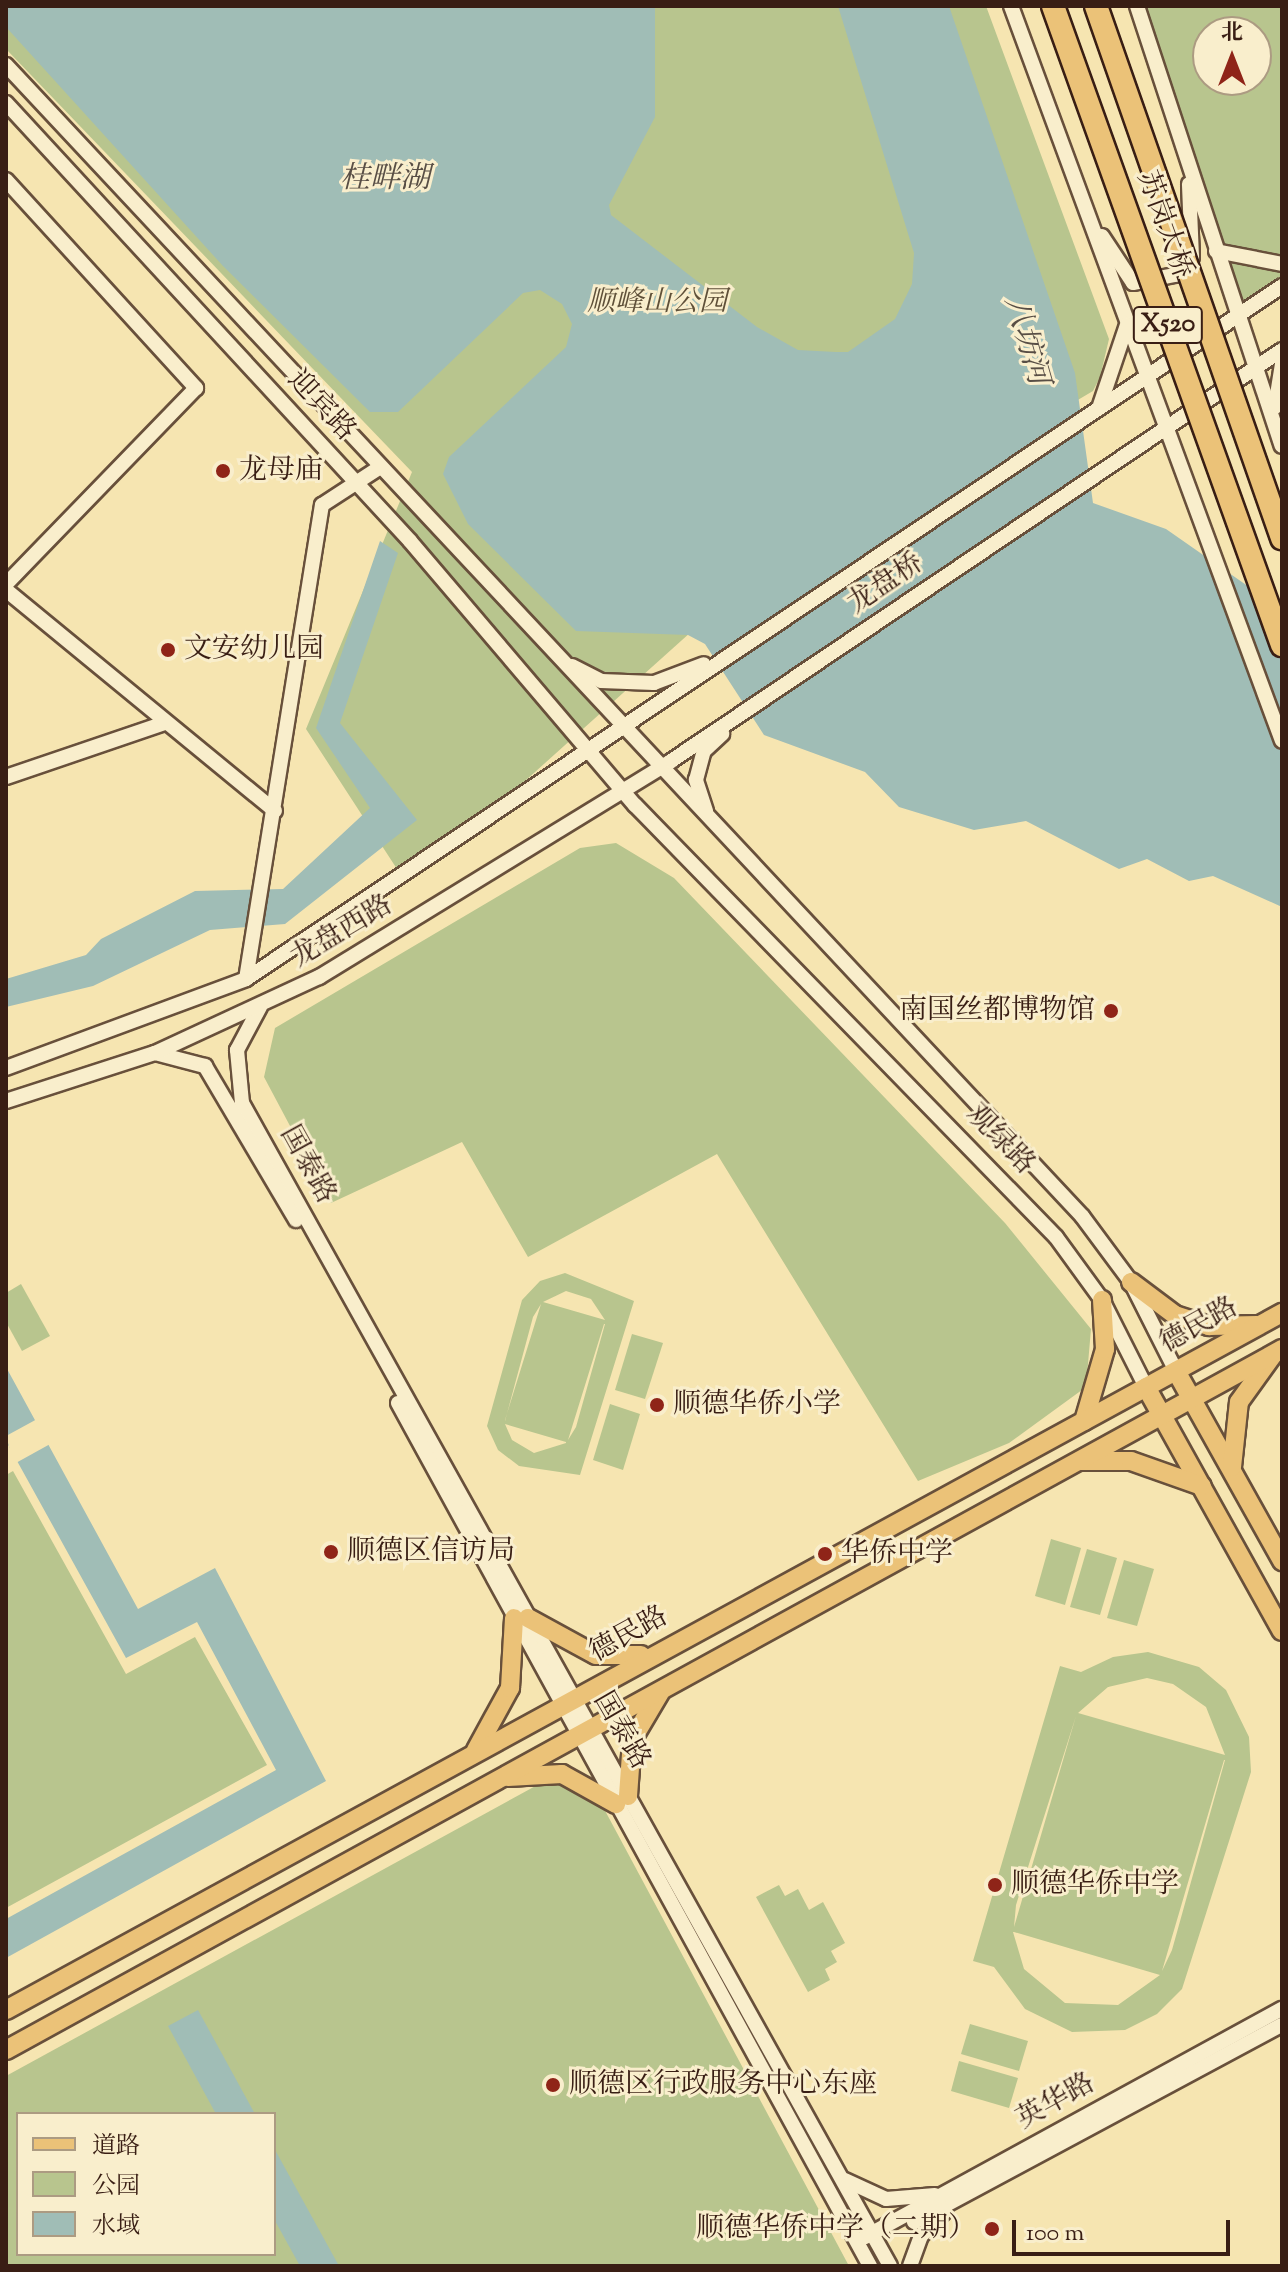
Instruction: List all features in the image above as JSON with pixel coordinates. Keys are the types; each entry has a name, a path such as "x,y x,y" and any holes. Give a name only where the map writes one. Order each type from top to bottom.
{"highway":[{"name":"苏岗大桥","path":"1053,6 1282,645"},
{"name":"苏岗大桥","path":"1096,6 1282,538"}],"main road":[{"path":"1131,1282 1175,1315 1209,1326 1259,1325"},
{"path":"1084,1421 1105,1349 1102,1300"},
{"name":"德民路","path":"6,2010 566,1701 1282,1313"},
{"path":"6,2050 1278,1351"},
{"path":"1232,1470 1239,1402 1278,1351"},
{"name":"观绿路","path":"1176,1371 1282,1561"},
{"name":"观绿路","path":"1146,1387 1282,1631"},
{"path":"1077,1461 1131,1461 1202,1486"},
{"path":"474,1752 510,1688 521,1618 596,1655 656,1652"},
{"path":"498,1778 562,1774 622,1800 632,1740 664,1687"}],"street":[{"path":"1011,6 1127,325 1192,489 1282,741"},
{"path":"1139,6 1236,313 1280,439"},
{"name":"观绿路","path":"6,65 379,468 1082,1216 1131,1282 1176,1371"},
{"name":"迎宾路","path":"6,103 356,481 593,749"},
{"path":"1078,194 1121,275 1133,283 1175,275 1192,257 1186,153"},
{"path":"6,180 196,388 6,587 165,723 275,811"},
{"path":"1216,251 1282,264"},
{"name":"龙盘桥","path":"246,979 1097,411 1236,313 1282,286"},
{"path":"1097,411 1127,325"},
{"name":"龙盘桥","path":"679,755 1123,456 1167,431 1282,350"},
{"path":"1280,439 1273,394 1282,364"},
{"path":"6,1068 246,979 322,505 379,468"},
{"path":"562,661 601,681 665,682 751,642"},
{"path":"708,817 696,780 704,751 758,702"},
{"path":"6,777 165,723"},
{"name":"观绿路","path":"593,749 624,790 1056,1237 1102,1300 1146,1387"},
{"name":"龙盘西路","path":"6,1101 155,1053 260,1007 679,755"},
{"name":"国泰路","path":"260,1007 235,1059 242,1103 582,1732 844,2180 890,2266"},
{"name":"国泰路","path":"155,1053 205,1066 329,1276 521,1618"},
{"name":"国泰路","path":"622,1800 870,2266"},
{"name":"英华路","path":"947,2199 1282,2009"},
{"name":"英华路","path":"858,2246 1282,2025"},
{"path":"844,2180 886,2199 947,2199"},
{"path":"910,2266 921,2236 947,2199"}],"green space":[{"name":"顺峰山公园","path":"6,6 986,6 1109,339 1100,377 1093,391 701,623 525,781 397,869 306,729 412,472 6,49"},
{"path":"1142,6 1282,6 1282,283 1236,313"},
{"path":"616,843 674,878 1005,1223 1091,1329 1086,1387 1009,1443 918,1481 717,1154 528,1257 462,1142 331,1203 264,1077 275,1028 580,848"},
{"path":"565,1273 634,1301 580,1475 519,1466 498,1450 487,1426 522,1300 540,1281","holes":["566,1291 591,1299 605,1320 543,1302","541,1304 507,1413 533,1317","604,1324 576,1427 568,1440","505,1424 566,1442 534,1453 512,1440"]},
{"path":"21,1284 50,1336 22,1351 6,1322 6,1293"},
{"path":"632,1334 663,1343 645,1399 615,1390"},
{"path":"610,1404 640,1414 623,1470 593,1460"},
{"path":"13,1471 126,1674 195,1637 267,1765 6,1908 6,1475"},
{"path":"1051,1539 1081,1548 1065,1605 1035,1596"},
{"path":"1087,1549 1117,1558 1100,1615 1070,1607"},
{"path":"1124,1560 1154,1569 1137,1626 1107,1618"},
{"path":"1148,1652 1199,1667 1226,1690 1249,1737 1251,1772 1182,1989 1157,2014 1125,2030 1072,2032 1025,2009 994,1967 973,1961 1060,1666 1081,1672 1113,1657","holes":["1147,1678 1173,1684 1206,1707 1225,1755 1078,1713 1108,1687","1076,1716 1014,1927 1016,1905","1224,1760 1172,1950 1162,1971","1013,1932 1160,1975 1118,2005 1065,2003 1024,1969"]},
{"path":"552,1777 602,1805 849,2266 6,2266 6,2076"},
{"path":"779,1885 785,1896 798,1889 809,1910 823,1902 845,1943 831,1951 837,1962 825,1969 830,1980 808,1992 756,1897"},
{"path":"970,2024 1028,2041 1019,2071 961,2054"},
{"path":"959,2061 1018,2078 1009,2108 951,2091"}],"water":[{"name":"顺峰山公园","path":"6,6 655,6 655,117 609,205 611,215 757,327 798,350 848,352 895,319 912,284 914,253 838,6 949,6 1075,373 1093,503 1166,529 1282,610 1282,907 1213,876 1189,881 1147,859 1119,869 1026,821 974,830 899,807 865,772 764,735 705,644 688,635 576,631 468,524 443,474 449,457 566,347 572,324 562,304 540,290 523,293 398,412 370,412 223,266 6,27"},
{"path":"380,541 398,553 340,723 417,820 285,924 210,930 93,986 6,1007 6,979 86,955 101,939 195,891 283,889 370,808 316,728"},
{"path":"6,1367 138,1609 215,1568 326,1781 6,1958 6,1919 276,1770 197,1622 126,1658 6,1441"},
{"path":"198,2010 254,2112 215,2112 168,2026"},
{"path":"276,2152 339,2266 300,2266 276,2223"}],"pier":[{"path":"39,1418 52,1443 14,1464 6,1436"}],"place":[{"name":"龙母庙","path":"223,471"},
{"name":"文安幼儿园","path":"168,650"},
{"name":"南国丝都博物馆","path":"1111,1011"},
{"name":"顺德华侨小学","path":"657,1405"},
{"name":"顺德区信访局","path":"331,1552"},
{"name":"华侨中学","path":"825,1554"},
{"name":"顺德华侨中学","path":"995,1885"},
{"name":"顺德区行政服务中心东座","path":"553,2085"},
{"name":"顺德华侨中学（二期）","path":"992,2229"}],"water label":[{"name":"桂畔湖","path":"385,180"},
{"name":"八坊河","path":"1025,341"}]}
